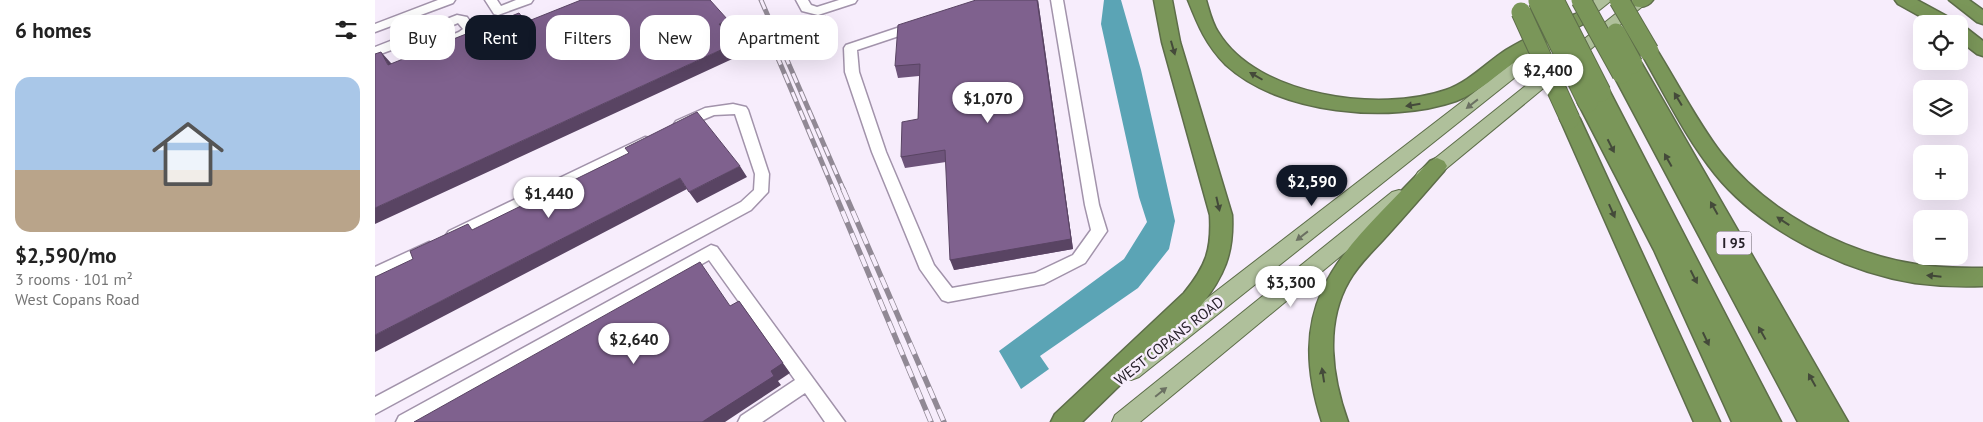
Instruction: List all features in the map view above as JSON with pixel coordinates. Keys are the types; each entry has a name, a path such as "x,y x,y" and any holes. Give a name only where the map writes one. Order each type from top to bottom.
{"highway":[{"path":"1065,422 1192,300 1207,281 1219,252 1222,237 1220,210 1171,42 1163,0"},
{"path":"1197,0 1202,20 1211,37 1226,54 1245,70 1266,82 1305,97 1335,104 1363,107 1408,106 1450,96 1472,86 1513,54 1579,19"},
{"path":"1543,0 1767,422"},
{"path":"1581,0 1733,180 1769,212 1821,242 1879,264 1931,276 1983,277"},
{"name":"I 95","path":"1597,0 1635,63 1835,422"},
{"path":"1619,0 1635,63 1811,422"},
{"path":"1904,0 1932,15"},
{"path":"1958,0 1983,18"},
{"path":"1978,0 1983,5"},
{"path":"1518,6 1571,119 1707,422"},
{"path":"1968,38 1983,50"},
{"path":"1595,98 1745,422"},
{"path":"1335,422 1326,391 1321,360 1323,321 1332,291 1349,262 1437,166"},
{"path":"1672,345 1690,422"}],"main road":[{"name":"WEST COPANS ROAD","path":"1065,422 1604,0"},
{"path":"1123,422 1642,1"}],"lane":[{"path":"375,28 449,0"},
{"path":"491,0 498,11 527,0"},
{"path":"802,0 806,8 818,11 851,0"},
{"path":"931,21 850,48 852,72 879,152 928,268 948,294 1037,279 1079,258 1099,231 1092,205 1057,0"},
{"path":"375,52 390,46"},
{"path":"375,274 707,112 729,107 741,110 762,174 761,192 746,206 375,406"},
{"path":"405,422 711,251 836,422"},
{"path":"757,419 807,382"}],"water":[{"path":"1104,0 1121,0 1141,70 1175,221 1169,249 1138,288 1040,356 1049,369 1021,389 999,351 1124,259 1147,222 1139,197 1101,24"}],"building":[{"path":"581,0 710,0 724,15 720,15 719,24 720,50 710,55 710,15 640,15 640,60 699,60 375,208 375,54 381,52 388,65 401,60 455,60 455,38 465,34 465,60 536,60 536,18"},
{"path":"976,0 1037,0 1071,239 950,260 945,150 901,157 902,122 918,119 920,64 895,66 898,25"},
{"path":"697,112 740,166 689,192 680,178 375,335 375,277 413,259 410,251 468,224 472,230 629,153 625,148"},
{"path":"700,262 730,306 739,301 783,363 771,371 774,376 702,422 414,422"}],"railway":[{"path":"761,0 844,191"},
{"path":"779,60 834,191"},
{"path":"833,189 931,422"},
{"path":"843,189 944,422"}]}
